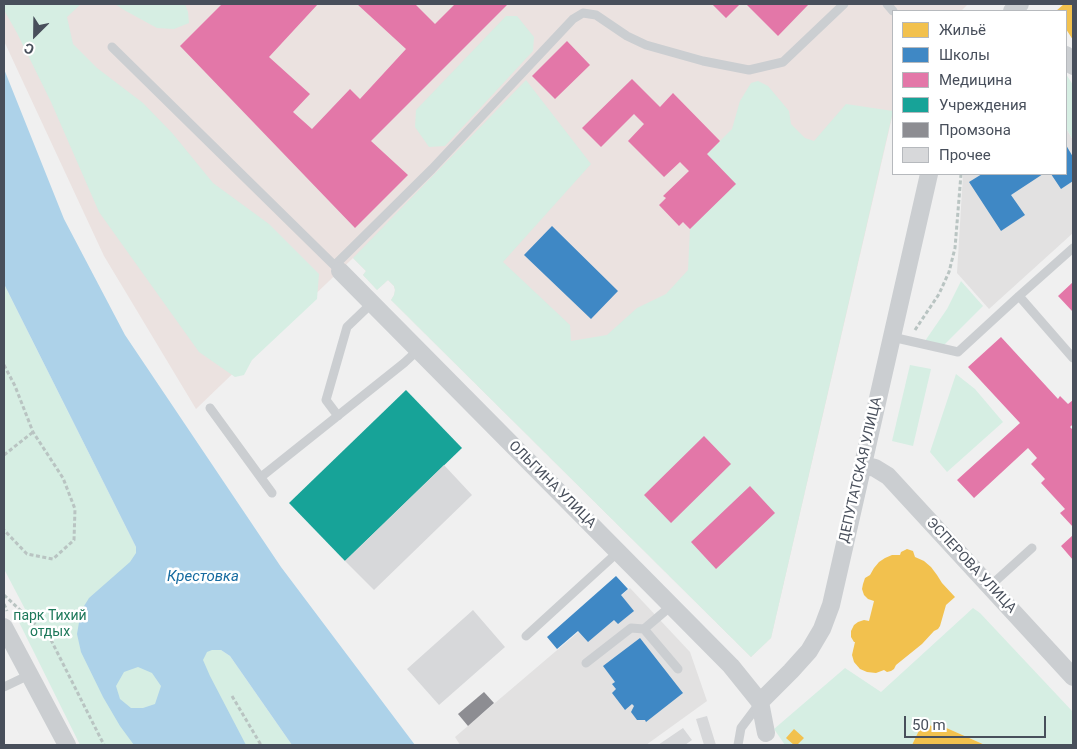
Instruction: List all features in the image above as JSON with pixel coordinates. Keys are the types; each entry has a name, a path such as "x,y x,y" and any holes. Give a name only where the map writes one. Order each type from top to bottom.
{"street":[{"name":"ДЕПУТАТСКАЯ УЛИЦА","path":"760,702 809,651 822,629 831,604 863,465 899,339 929,175"},
{"name":"ОЛЬГИНА УЛИЦА","path":"337,268 731,666 760,702"},
{"name":"ЭСПЕРОВА УЛИЦА","path":"863,465 875,468 888,476 1073,677"},
{"path":"4,627 67,745"},
{"path":"760,702 767,736"}],"lane":[{"path":"112,47 337,268 573,19 583,13 596,15 627,36 646,45 703,61 749,70 783,62 844,4"},
{"path":"899,339 958,352 1073,248"},
{"path":"1019,296 1073,358"},
{"path":"338,416 326,400 347,327 372,303"},
{"path":"261,477 418,350"},
{"path":"210,408 272,493"},
{"path":"990,586 1032,548"},
{"path":"526,636 618,552"},
{"path":"586,663 631,628 644,629 671,606"},
{"path":"644,629 678,669"},
{"path":"4,687 29,675"},
{"path":"738,745 741,728 760,702"}],"path":[{"path":"899,339 939,294 950,272 956,248 960,175"},
{"path":"4,365 15,386 33,432 63,478 75,509 74,540 53,559 27,554 4,530"},
{"path":"4,455 33,432"},
{"path":"4,595 50,638 104,745"},
{"path":"232,696 261,745"}],"shaded area":[{"path":"4,4 968,4 962,10 892,10 892,117 771,638 751,657 391,300 394,295 394,286 388,280 377,290 363,275 366,271 353,258 196,409 104,256 4,41"},
{"path":"1067,130 1073,140 1073,233 989,309 957,273 963,175 1067,175"},
{"path":"630,588 690,652 707,701 646,745 460,745 455,737"}],"green space":[{"path":"4,4 81,4 67,17 73,44 97,68 143,103 173,134 213,183 269,224 319,274 317,299 252,360 244,375 235,377 199,352 99,212 51,102 4,10"},
{"path":"115,4 185,4 189,23 174,29 157,28"},
{"path":"506,16 517,16 534,37 533,51 445,146 429,147 415,127 416,110"},
{"path":"1067,76 1073,85 1073,140 1067,130"},
{"path":"526,80 591,164 503,262 570,325 571,341 607,335 637,308 666,294 688,270 690,229 707,154 732,129 740,101 751,83 758,81 768,86 789,111 791,124 805,138 814,141 846,104 892,111 771,638 751,657 391,300 394,295 394,286 388,280 377,290 363,275 366,271 353,258"},
{"path":"961,281 983,306 943,346 925,341 947,309"},
{"name":"парк Тихий отдых","path":"4,284 136,547 136,553 212,650 221,650 230,656 292,745 80,745 16,616 25,609 4,569"},
{"path":"910,365 931,369 913,446 892,441"},
{"path":"956,374 975,389 1003,422 947,472 930,452"},
{"path":"973,608 980,613 1073,712 1073,745 985,745 942,726 940,730 923,722 912,745 785,745 774,729 845,668 881,692"}],"water":[{"name":"Крестовка","path":"4,69 64,219 125,335 281,567 415,745 292,745 230,656 221,650 212,650 207,652 203,660 246,745 134,745 103,697 81,652 77,634 81,611 89,598 130,562 136,553 136,547 4,284","holes":["138,667 152,673 161,686 155,704 143,708 131,708 120,699 116,686 124,672"]}],"building: Жильё":[{"path":"1064,4 1073,4 1073,40 1067,31 1067,10 1057,10"},
{"path":"907,549 913,551 915,557 931,567 955,597 946,605 938,629 896,665 894,669 887,672 884,670 876,673 867,672 860,669 854,662 852,655 855,642 851,637 854,625 864,620 869,621 874,601 864,595 863,584 865,578 870,575 879,562 892,555 900,555 901,552"},
{"path":"923,722 940,730 942,726 985,745 912,745"},
{"path":"794,729 804,738 797,745 794,745 786,738"}],"building: Школы":[{"path":"1067,147 1073,157 1073,181 1061,189 1052,175 1067,175"},
{"path":"980,175 1041,175 1011,195 1025,215 1001,231 969,182"},
{"path":"552,226 618,291 591,319 524,255"},
{"path":"616,576 628,589 621,595 634,611 618,624 614,620 588,642 578,631 557,649 547,637"},
{"path":"640,638 683,693 646,722 645,720 637,720 631,712 634,706 632,704 625,710 612,693 616,689 612,684 615,682 603,666"}],"building: Медицина":[{"path":"222,4 318,4 269,57 310,94 293,112 312,129 350,89 360,99 406,49 357,4 415,4 435,24 455,4 508,4 371,141 408,175 355,228 180,46"},
{"path":"712,4 740,4 726,18"},
{"path":"746,4 809,4 778,36"},
{"path":"567,41 590,65 555,99 532,76"},
{"path":"632,79 660,107 673,93 720,141 707,154 736,184 690,229 683,222 679,226 659,205 666,198 663,196 689,171 680,162 664,177 628,141 644,124 634,114 601,147 582,128"},
{"path":"1073,282 1073,312 1058,296"},
{"path":"1001,337 1058,399 1060,396 1068,404 1073,400 1073,424 1070,427 1073,430 1073,527 1060,513 1065,509 1041,483 1045,479 1031,464 1037,458 1028,448 974,498 957,480 1020,423 968,367"},
{"path":"704,436 731,464 671,523 644,495"},
{"path":"750,486 775,513 716,569 691,542"},
{"path":"1073,535 1073,560 1061,546"}],"building: Учреждения":[{"path":"406,390 462,448 345,561 289,503"}],"building: Промзона":[{"path":"484,692 494,703 468,726 458,714"}],"building: Прочее":[{"path":"444,465 472,495 374,590 345,561"},
{"path":"473,610 505,647 439,705 407,669"},
{"path":"707,716 716,745 704,745 696,719"},
{"path":"683,728 692,740 685,745 658,745"}]}
